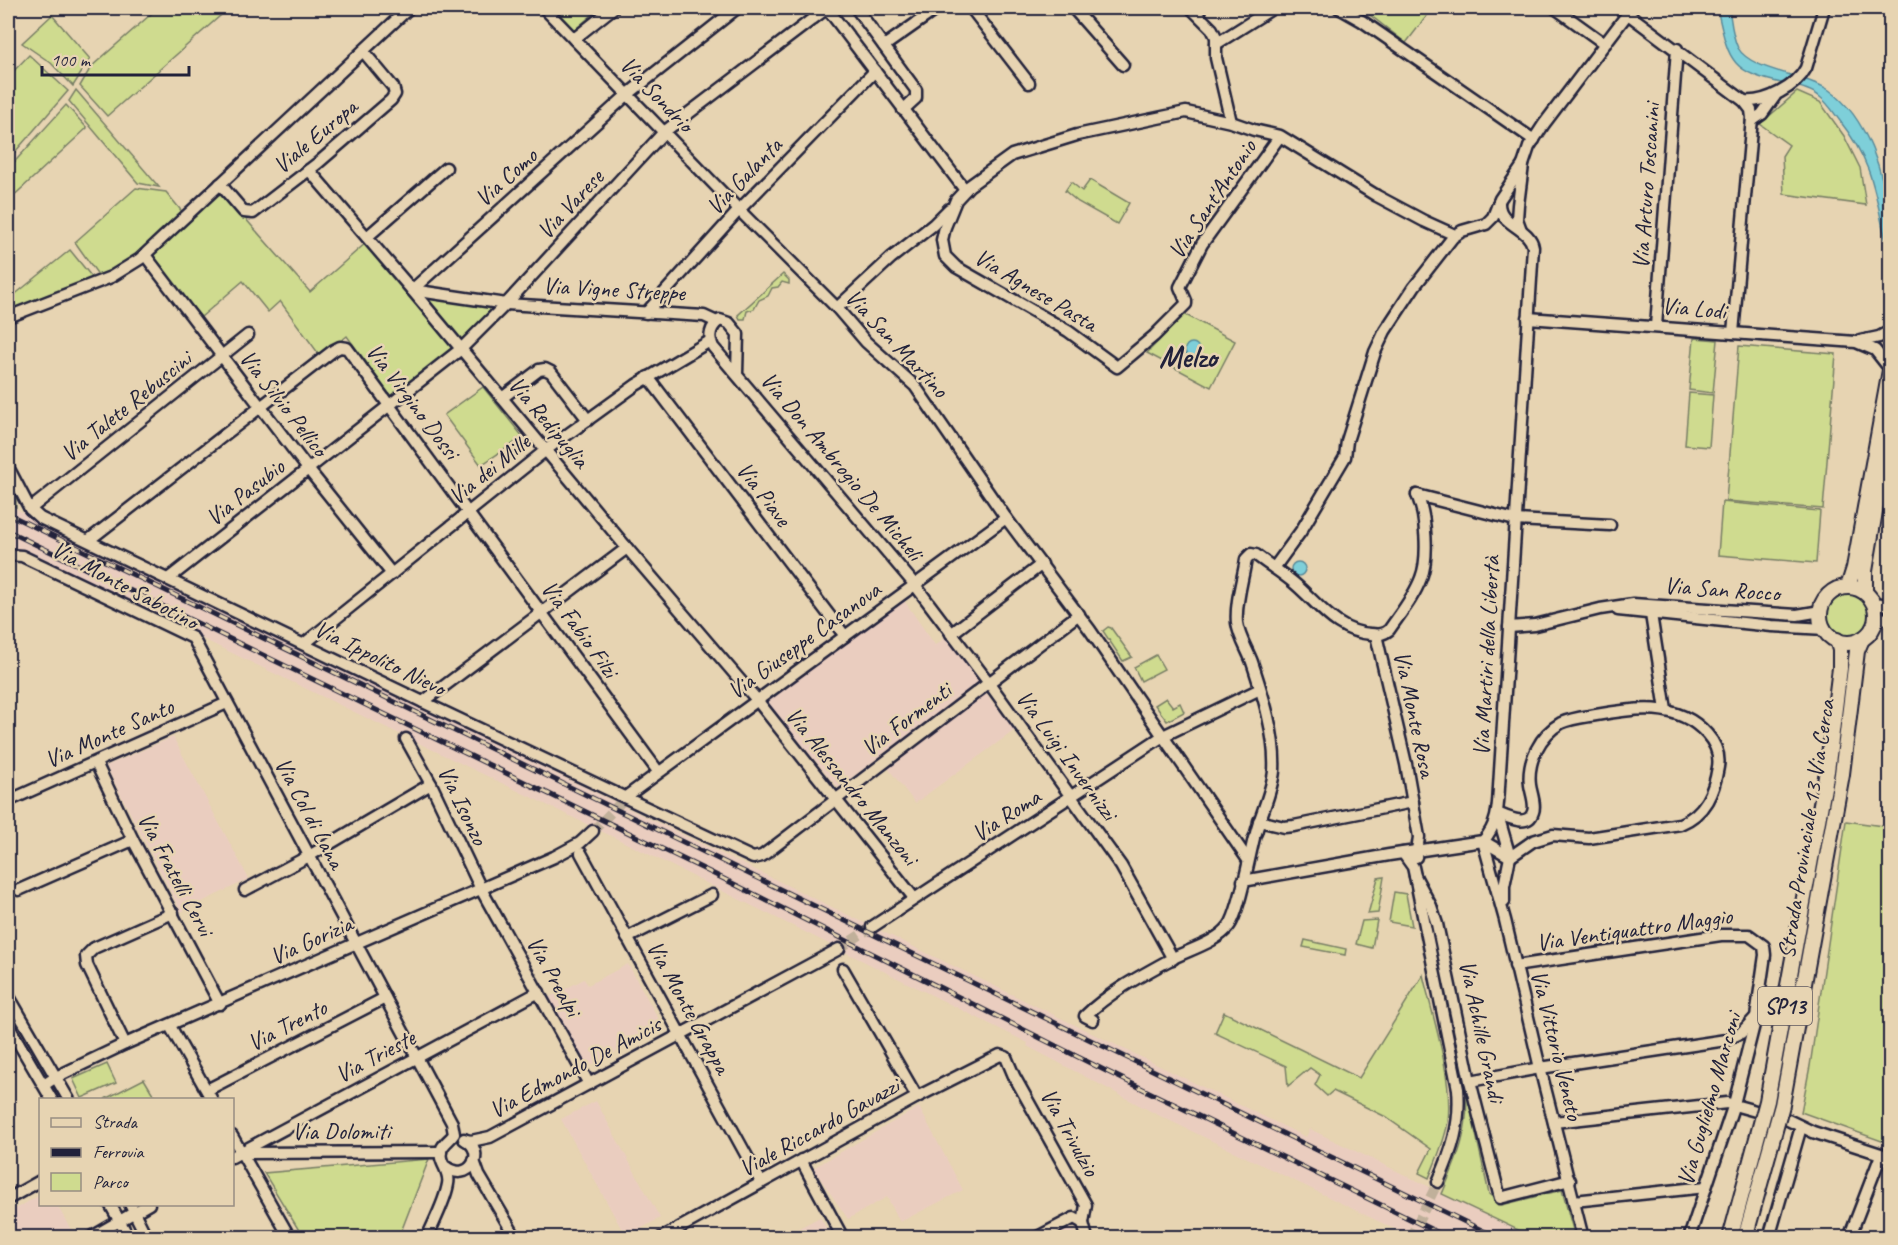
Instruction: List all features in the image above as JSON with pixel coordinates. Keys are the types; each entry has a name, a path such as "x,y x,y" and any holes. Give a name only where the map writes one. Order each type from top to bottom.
{"main road":[{"path":"1848,587 1854,568 1890,370"},
{"name":"Strada Provinciale 13 Via Cerca","path":"1745,1238 1782,1105 1842,774 1857,651 1862,639 1883,619 1870,598 1865,570 1890,422"},
{"path":"1862,639 1848,643 1837,640 1825,629 1821,621 1821,611 1831,593 1848,587 1870,598"},
{"name":"Strada Provinciale 13 Via Cerca","path":"1730,1238 1767,1101 1827,771 1840,668 1840,650 1837,640"}],"street":[{"name":"Viale Europa","path":"8,317 111,277 145,255 409,8"},
{"name":"Via Sondrio","path":"544,8 739,210"},
{"path":"574,39 613,8"},
{"name":"Via Como","path":"412,290 627,95 737,8"},
{"path":"827,8 965,190"},
{"name":"Via Varese","path":"461,349 506,304 664,132 827,8"},
{"path":"856,8 916,90 916,98 903,110"},
{"path":"884,46 938,8"},
{"path":"971,8 1029,83"},
{"path":"1073,8 1123,65"},
{"path":"1191,8 1214,31 1216,58 1231,122"},
{"path":"1216,45 1273,8"},
{"path":"1339,8 1360,20 1534,140"},
{"path":"1555,8 1605,44"},
{"path":"1274,568 1298,535 1345,457 1347,441 1375,352 1383,334 1414,287 1455,235 1488,222 1496,214 1500,200 1523,165 1534,140 1630,11 1749,111 1762,114 1777,94 1801,75 1806,68 1824,8"},
{"name":"Via Arturo Toscanini","path":"1656,326 1677,50"},
{"name":"Viale Europa","path":"220,184 244,212 251,213 309,170 394,96 393,87 363,51"},
{"name":"Via Galanta","path":"646,313 739,210 875,71"},
{"path":"1733,333 1749,111 1758,101 1777,94"},
{"path":"837,308 891,258 933,225 954,205 965,190 1012,155 1077,135 1181,112 1194,112 1280,136"},
{"name":"Via Sant'Antonio","path":"1138,350 1184,306 1186,301 1180,287 1202,244 1280,136 1386,201 1455,235"},
{"path":"1521,230 1517,219 1523,165"},
{"path":"367,237 446,168"},
{"name":"Via Redipuglia","path":"309,170 757,700"},
{"path":"1500,200 1502,211 1508,213 1515,210 1518,205"},
{"path":"1500,200 1502,214 1521,230"},
{"name":"Via Agnese Pasta","path":"954,205 942,240 944,252 950,262 963,272 1072,334 1117,367 1138,350"},
{"name":"Via San Martino","path":"739,210 837,308 863,339 917,389 1006,518 1079,614 1248,860"},
{"name":"Via Martiri della Libertà","path":"1483,841 1494,827 1497,813 1533,247 1531,240 1521,230"},
{"name":"Via Silvio Pellico","path":"145,255 308,469 392,574"},
{"name":"Via Vigne Streppe","path":"412,290 506,304 704,316 717,322"},
{"name":"Via Lodi","path":"1528,318 1856,342 1878,337 1890,331"},
{"name":"Via Don Ambrogio De Micheli","path":"717,322 722,320 729,323 738,334 737,374"},
{"path":"710,340 711,331 717,322"},
{"name":"Via Talete Rebuscini","path":"30,509 248,335"},
{"name":"Via Don Ambrogio De Micheli","path":"710,340 915,585"},
{"name":"Via dei Mille","path":"304,644 546,450 648,377 710,340"},
{"name":"Via Lodi","path":"1856,342 1875,350 1890,370"},
{"name":"Via Virgino Dossi","path":"261,408 334,350 343,347 350,350 469,512"},
{"name":"Via Pasubio","path":"168,579 461,349"},
{"path":"502,398 539,370 545,369 551,372 588,420"},
{"name":"Via Piave","path":"648,377 845,636"},
{"path":"89,540 261,408"},
{"path":"8,467 30,509"},
{"path":"1093,1020 1085,1016 1102,1000 1173,958 1213,939 1228,927 1233,917 1274,771 1269,729 1260,689 1237,621 1246,559 1251,554 1274,568 1341,626 1360,633 1376,635 1384,634 1389,630 1417,588 1424,571 1423,516 1417,495 1515,520 1610,525"},
{"name":"Via Ippolito Nievo","path":"30,509 40,518 423,702 750,857 759,857"},
{"name":"Via Fabio Filzi","path":"469,512 657,770"},
{"name":"Via Giuseppe Casanova","path":"627,796 1006,518"},
{"path":"423,702 627,548"},
{"name":"Via Monte Sabotino","path":"8,555 22,555 193,638 227,703"},
{"path":"951,634 1042,564"},
{"name":"Via Luigi Invernizzi","path":"915,585 989,683 1125,873 1173,958"},
{"path":"1870,598 1890,605"},
{"name":"Via San Rocco","path":"1509,627 1535,625 1628,605 1650,610 1782,627 1825,629"},
{"name":"Via San Rocco","path":"1650,610 1791,614 1821,611"},
{"name":"Via San Rocco","path":"1650,610 1666,710"},
{"name":"Via Formenti","path":"759,857 1079,614"},
{"name":"Via San Rocco","path":"1782,627 1791,614"},
{"name":"Via Monte Rosa","path":"1376,635 1403,746 1419,837 1419,851"},
{"name":"Via Roma","path":"872,927 1162,736 1260,689"},
{"name":"Via Alessandro Manzoni","path":"757,700 914,898"},
{"name":"Via Monte Santo","path":"8,801 227,703"},
{"name":"Via Col di Lana","path":"227,703 417,1057 454,1130 449,1140"},
{"path":"1243,881 1483,841 1510,856 1533,841 1549,836 1560,834 1589,838 1680,824 1698,811 1713,791 1719,761 1717,750 1710,736 1699,725 1685,716 1666,710 1640,708 1576,718 1559,725 1545,737 1533,758 1529,778 1534,807 1532,815 1520,821 1497,813"},
{"name":"Via Isonzo","path":"406,739 481,889"},
{"name":"Via Fratelli Cervi","path":"96,763 220,1004"},
{"path":"245,890 309,856 430,784"},
{"name":"Via Monte Rosa","path":"1259,821 1279,826 1294,826 1413,802"},
{"name":"Via Vittorio Veneto","path":"1497,813 1510,856 1504,886 1505,920"},
{"name":"Via Gorizia","path":"44,1085 125,1044 568,850 593,831"},
{"path":"19,890 134,840"},
{"name":"Via Vittorio Veneto","path":"1483,841 1505,920 1583,1238"},
{"path":"1419,851 1414,872 1458,1089 1457,1130 1438,1182"},
{"name":"Via Monte Grappa","path":"581,853 761,1182"},
{"name":"Via Achille Grandi","path":"1403,853 1431,906 1437,924 1470,1082 1500,1198 1570,1180"},
{"name":"Via Prealpi","path":"481,889 589,1084"},
{"path":"627,938 712,895"},
{"path":"125,1044 86,962 86,956 94,948 172,913"},
{"name":"Via Ventiquattro Maggio","path":"1515,966 1721,935 1742,934 1756,939"},
{"name":"Via Guglielmo Marconi","path":"1689,1238 1734,1104 1756,1017 1766,951 1756,939"},
{"path":"681,1034 839,949"},
{"path":"843,969 917,1097"},
{"name":"Via Trieste","path":"237,1155 539,992"},
{"path":"8,995 68,1098"},
{"name":"Via Trento","path":"210,1095 385,998"},
{"path":"1470,1082 1540,1068 1726,1040 1741,1033 1756,1017"},
{"path":"8,1025 51,1098"},
{"path":"170,1026 210,1095"},
{"name":"Via Edmondo De Amicis","path":"466,1140 490,1137 681,1034"},
{"name":"Viale Riccardo Gavazzi","path":"661,1238 917,1097 998,1056"},
{"name":"Via Trivulzio","path":"998,1056 1006,1057 1014,1076 1086,1205 1083,1222 1087,1238"},
{"path":"1554,1122 1718,1102 1759,1110 1788,1119 1801,1126 1886,1156 1849,1238"},
{"path":"1769,1238 1801,1126"},
{"name":"Via Edmondo De Amicis","path":"448,1187 472,1162 490,1137"},
{"path":"427,1238 448,1187 449,1175 441,1160 441,1152 449,1140 457,1138 466,1140 473,1147 472,1162 516,1238"},
{"name":"Via Dolomiti","path":"237,1155 441,1152"},
{"path":"237,1155 290,1238"},
{"path":"801,1160 843,1238"},
{"path":"445,1167 456,1172 472,1162"},
{"path":"8,1199 39,1182"},
{"path":"1574,1201 1706,1187"},
{"path":"111,1206 129,1238"},
{"path":"90,1238 120,1221 132,1209 147,1238"},
{"path":"1036,1238 1067,1220 1074,1218 1083,1222"}],"shaded area":[{"path":"8,505 252,626 1306,1137 1310,1129 1533,1237 1411,1237 1156,1114 1027,1046 1028,1043 634,847 8,545"},
{"path":"901,596 935,645 948,636 979,681 838,788 765,700"},
{"path":"985,693 1015,730 915,803 888,768"},
{"path":"173,737 249,879 181,912 106,766"},
{"path":"628,964 663,1027 586,1068 548,998 584,979 588,985"},
{"path":"596,1101 660,1218 626,1237 561,1119"},
{"path":"919,1107 963,1190 900,1222 887,1197 848,1219 813,1168"},
{"path":"39,1196 39,1206 58,1206 75,1237 8,1237 8,1213"},
{"path":"820,1217 831,1237 782,1237"},
{"path":"1067,1221 1076,1237 1041,1238"}],"green space":[{"path":"158,8 229,8 107,116 80,86 91,67"},
{"path":"550,8 600,8 572,32"},
{"path":"1361,8 1433,8 1406,43"},
{"path":"52,15 90,59 73,86 51,63 22,43"},
{"path":"29,55 68,91 8,160 8,77"},
{"path":"76,90 159,187 138,183 69,101"},
{"path":"1797,92 1820,102 1844,136 1860,168 1866,205 1784,194 1782,156 1789,145 1760,124"},
{"path":"66,105 87,128 8,201 8,169"},
{"path":"1090,180 1129,203 1117,224 1078,202 1065,191 1071,182 1082,191"},
{"path":"136,188 166,192 184,214 144,253 101,279 75,242"},
{"path":"221,191 310,292 367,242 454,349 393,399 347,336 321,357 280,301 268,312 243,281 201,317 149,256"},
{"path":"70,250 95,281 8,313 8,300"},
{"path":"783,274 789,280 789,284 782,282 778,287 772,288 768,296 759,300 754,309 747,311 745,319 740,319 738,315"},
{"path":"424,295 487,306 494,313 461,340"},
{"path":"1184,314 1235,341 1211,387 1147,353"},
{"path":"1694,338 1718,340 1713,393 1689,390"},
{"path":"1739,346 1836,354 1823,509 1726,501"},
{"path":"483,387 523,437 481,465 444,415"},
{"path":"1689,393 1713,395 1709,447 1685,445"},
{"path":"8,476 16,493 16,507 8,503"},
{"path":"1722,502 1820,511 1816,563 1718,555"},
{"path":"1848,590 1865,597 1872,614 1865,631 1848,638 1831,631 1824,614 1831,597"},
{"path":"1108,627 1132,657 1123,661 1103,631"},
{"path":"1156,655 1164,669 1141,681 1134,667"},
{"path":"1166,698 1173,707 1180,703 1184,712 1167,721 1155,705"},
{"path":"1846,821 1890,827 1890,1144 1801,1112 1810,1066"},
{"path":"1384,877 1378,913 1368,914 1378,878"},
{"path":"1394,892 1406,894 1412,926 1389,922"},
{"path":"1377,920 1372,948 1356,944 1362,921"},
{"path":"1305,940 1346,949 1345,955 1303,947"},
{"path":"1423,975 1445,1067 1449,1104 1445,1136 1429,1178 1419,1173 1431,1149 1384,1116 1333,1091 1327,1096 1315,1085 1320,1075 1310,1068 1288,1086 1286,1066 1215,1033 1224,1012 1359,1078"},
{"path":"107,1064 116,1083 82,1098 73,1079"},
{"path":"144,1079 155,1098 107,1098"},
{"path":"1466,1088 1489,1194 1502,1205 1562,1190 1575,1237 1533,1237 1442,1194 1462,1143 1466,1117"},
{"path":"429,1159 399,1237 303,1237 264,1173"}],"water":[{"path":"1717,8 1729,8 1734,38 1738,48 1745,56 1766,67 1829,90 1854,116 1872,148 1883,184 1891,225 1890,257 1869,171 1852,138 1828,105 1816,94 1804,88 1753,75 1742,69 1729,52"},
{"path":"1189,343 1195,343 1199,350 1195,357 1189,357 1185,353 1185,347"},
{"path":"1298,562 1303,564 1305,569 1303,574 1298,576 1293,574 1291,569 1293,564"}],"tunnel":[{"path":"593,831 627,796"},
{"path":"839,949 872,927"},
{"path":"1410,1238 1438,1182"}],"railway":[{"path":"8,514 1498,1238"},
{"path":"8,531 724,879 1106,1071 1449,1238"}],"district":[{"name":"Melzo","path":"1188,357"}]}
